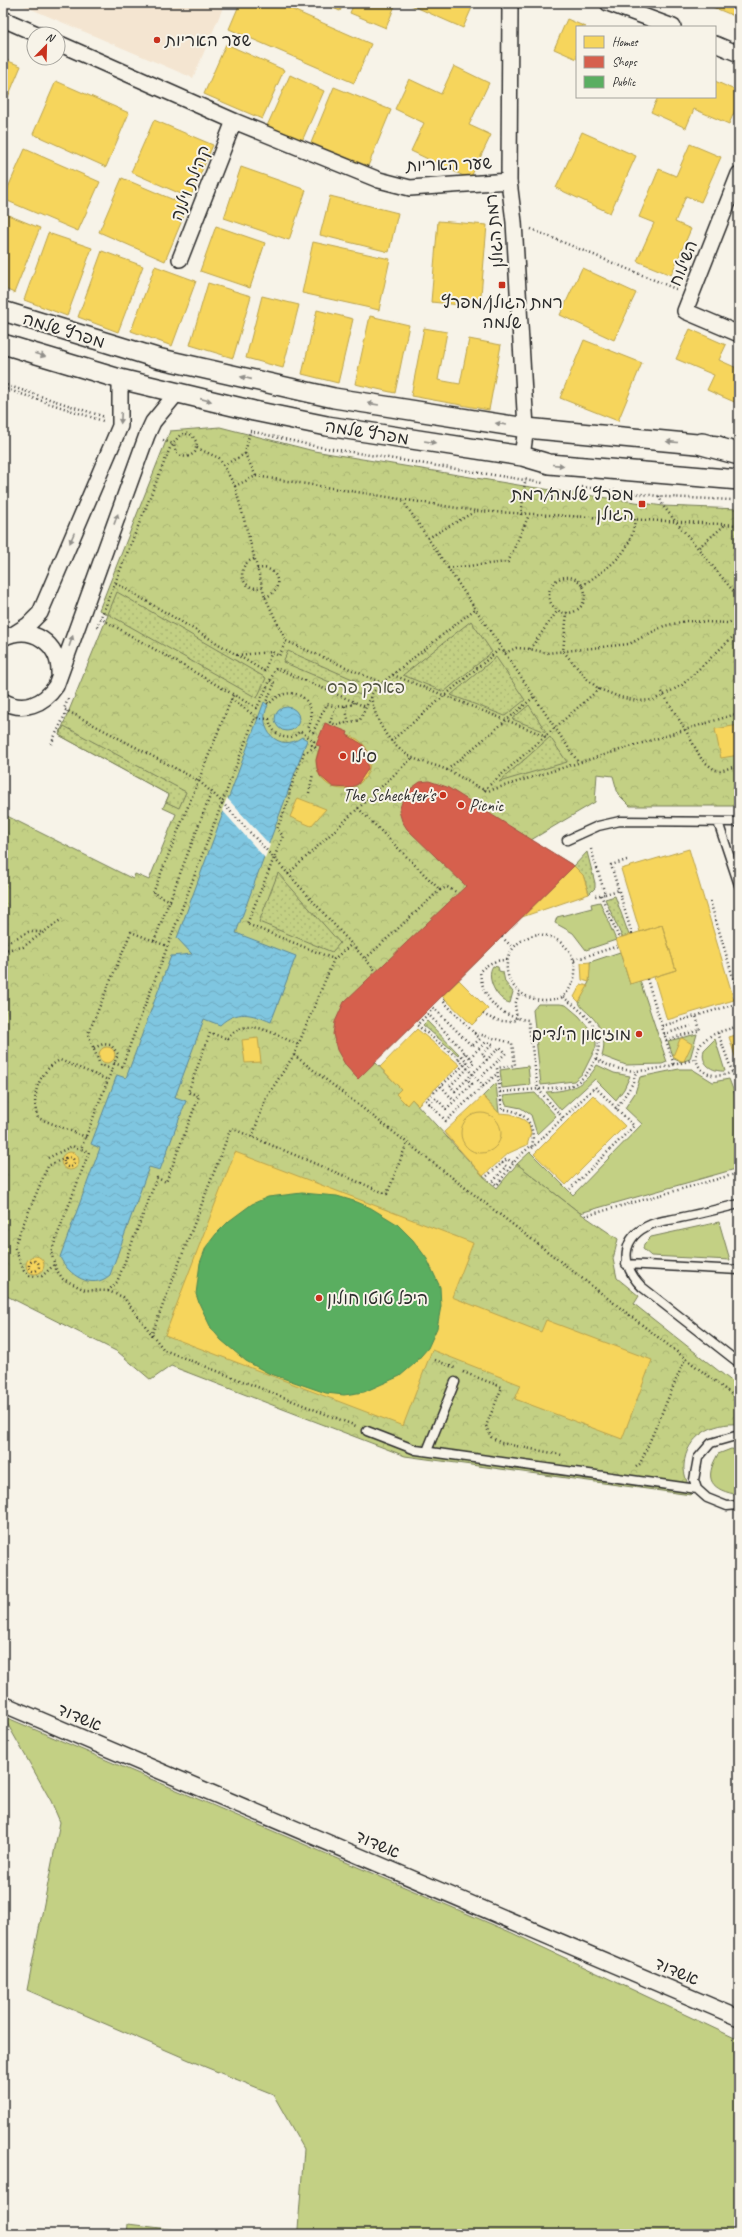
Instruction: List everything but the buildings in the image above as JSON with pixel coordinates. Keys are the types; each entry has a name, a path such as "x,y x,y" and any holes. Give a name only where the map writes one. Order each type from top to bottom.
{"main road":[{"path":"702,444 739,454"}],"street":[{"name":"רמת הגולן","path":"510,3 509,181 514,222 526,428 522,456"},
{"path":"608,3 670,26"},
{"path":"3,19 26,29"},
{"path":"716,44 739,54"},
{"name":"שער האריות","path":"66,47 234,121 379,180 410,188 509,181"},
{"name":"קהילת וילנה","path":"180,259 234,121"},
{"name":"השילוח","path":"739,174 685,311 739,334"},
{"name":"מפרץ שלמה","path":"3,311 157,358 326,396 526,428 739,448"},
{"name":"מפרץ שלמה","path":"3,344 120,379 254,411 327,426 522,456 549,464 739,480"},
{"path":"6,637 28,625 40,613 120,426 120,379"},
{"path":"3,701 17,706 35,704 50,694 59,677 150,428 153,422 177,393"},
{"path":"6,637 35,635 44,640 57,657 59,677"},
{"name":"אשדוד","path":"3,1704 739,2018"}],"lane":[{"path":"567,840 598,826 620,821 667,820 739,822"},
{"path":"718,822 739,885"},
{"path":"739,1204 652,1224 632,1240 627,1250 626,1264 632,1277 642,1287 739,1363"},
{"path":"626,1264 739,1270"},
{"path":"427,1451 455,1382"},
{"path":"367,1431 416,1450 697,1489"},
{"path":"739,1435 711,1443 698,1458 694,1480 697,1489 707,1498 727,1506 739,1505"}],"path":[{"path":"514,222 691,295"},
{"path":"3,384 112,419 120,426"},
{"path":"3,388 120,426"},
{"path":"254,411 245,454 256,476"},
{"path":"250,432 314,446 465,470 525,482 548,484"},
{"path":"95,632 170,448 178,436 187,434 196,439 197,448 192,455 183,457 176,452 174,444"},
{"path":"197,448 219,458 224,464 235,486 265,597 286,641 382,683"},
{"path":"224,464 245,454"},
{"path":"235,486 256,476 403,501 476,511 521,515 739,525"},
{"path":"521,515 524,486"},
{"path":"580,487 667,497 739,500"},
{"path":"658,495 663,506 699,547 739,598"},
{"path":"403,501 578,762"},
{"path":"428,538 476,511"},
{"path":"448,568 508,562 529,515"},
{"path":"582,586 620,557 633,534 635,520"},
{"path":"699,547 726,525"},
{"path":"254,559 245,563 242,567 242,577 244,582 252,588 262,587"},
{"path":"257,569 267,568 278,578 277,588 270,596 265,597"},
{"path":"571,577 582,586 584,592 582,604 578,609 567,612 558,610 552,605 549,598 552,584 557,579 571,577"},
{"path":"116,583 264,671 272,652"},
{"path":"336,707 330,722 336,725 360,720 371,697 382,683 475,609"},
{"path":"530,649 558,610"},
{"path":"567,612 563,651 586,678 599,689 620,697 637,701 654,700 682,685 739,631"},
{"path":"100,618 257,708 276,668 366,707"},
{"path":"505,653 516,648 530,649 547,653 629,644 664,626 686,621 728,623 739,618"},
{"path":"237,655 272,652 280,656 286,641"},
{"path":"391,741 501,648"},
{"path":"393,675 546,736"},
{"path":"270,680 275,683 266,702 269,704 274,698 285,693 302,697 311,711 311,722 308,729 313,732 326,704 336,707 354,704 354,702"},
{"path":"484,790 599,689"},
{"path":"662,692 702,760 708,766 720,771 739,765"},
{"path":"70,695 64,709 199,781 212,791 376,971"},
{"path":"171,901 153,893 233,695"},
{"path":"371,697 374,712 391,741 412,758 447,770 488,791 739,713"},
{"path":"447,770 534,697"},
{"path":"231,699 257,717 269,719 270,726 276,734 287,738 300,731 314,741 312,745 315,747 304,753 289,792 290,797 277,829 283,836 273,857 247,924 334,959"},
{"path":"345,706 349,723"},
{"path":"51,744 67,710"},
{"path":"114,1063 122,1066 254,719 255,720 257,717"},
{"path":"288,874 412,758"},
{"path":"309,793 313,774"},
{"path":"154,941 171,901 212,791"},
{"path":"358,808 440,890"},
{"path":"591,849 605,894"},
{"path":"627,860 611,865 632,934"},
{"path":"365,959 440,890 447,887 458,893"},
{"path":"595,896 619,890"},
{"path":"601,895 619,938"},
{"path":"710,901 739,997"},
{"path":"3,950 24,947 62,919"},
{"path":"3,945 28,932 43,932"},
{"path":"112,1069 100,1065 88,1034 131,932 167,946"},
{"path":"538,934 550,935 560,940 569,949 574,960 574,982 563,997 543,1001 532,999 519,993 510,981 507,971 507,960 513,948 527,937 538,934"},
{"path":"502,937 513,948"},
{"path":"252,1137 266,1098 299,1045 334,959 352,944"},
{"path":"574,960 618,946"},
{"path":"507,960 495,960 487,965 480,971 481,980 486,994 494,1005 504,1014 517,1019 528,1020 538,1089 563,1118"},
{"path":"647,979 674,1065"},
{"path":"517,1019 515,1005 519,993"},
{"path":"500,1092 574,1085 587,1074 596,1059 600,1044 599,1037 587,1019 563,997"},
{"path":"445,999 443,1001 480,1039 472,1046 434,1008 417,1025 459,1059 483,1086"},
{"path":"662,1026 739,1003"},
{"path":"428,1014 474,1062 450,1086 455,1091 500,1047 506,1053 481,1077"},
{"path":"483,1014 492,1019 510,1022 517,1019"},
{"path":"666,1040 700,1030 696,1016"},
{"path":"108,1291 117,1282 157,1178 166,1182 199,1096 188,1092 210,1033 228,1039 233,1031 242,1027 253,1026 299,1045"},
{"path":"664,1034 691,1026"},
{"path":"732,1072 720,1077 713,1076 701,1068 696,1060 697,1051 704,1039 718,1032 739,1026"},
{"path":"473,1032 512,1043 515,1066 497,1068 502,1109 521,1114 530,1120 534,1132 533,1145 514,1163 497,1185 493,1182 506,1166 502,1163"},
{"path":"718,1032 739,1090"},
{"path":"470,1058 486,1042 493,1044 482,1054 487,1060"},
{"path":"81,1149 118,1054 114,1047 103,1044 94,1048"},
{"path":"465,1053 462,1056 467,1062 426,1100 446,1121 498,1073"},
{"path":"294,1055 739,1400"},
{"path":"596,1059 613,1068 636,1072 659,1070 696,1060"},
{"path":"86,1137 38,1118 34,1098 37,1086 50,1065 60,1060 108,1080"},
{"path":"458,1070 462,1074"},
{"path":"616,1109 633,1083 636,1072"},
{"path":"429,1104 436,1098 446,1109 472,1084 467,1079"},
{"path":"441,1086 454,1101"},
{"path":"533,1145 532,1148 595,1086 634,1126 570,1189"},
{"path":"151,1336 231,1128 387,1194 407,1143"},
{"path":"48,1158 72,1146 89,1152 51,1252 54,1265 63,1279 85,1290 108,1291 123,1297 151,1336 164,1350 367,1431"},
{"path":"54,1265 38,1278 30,1276 23,1268 14,1246 48,1166 67,1157 74,1159 74,1164 72,1166 64,1164 67,1157"},
{"path":"487,1176 507,1159 514,1163"},
{"path":"585,1216 739,1173"},
{"path":"23,1268 28,1267 32,1261 35,1261 39,1265 36,1271 31,1271 28,1267"},
{"path":"631,1468 640,1464 685,1359"},
{"path":"435,1360 502,1387 486,1426 491,1437 501,1442 568,1456"}],"shaded area":[{"name":"שער האריות","path":"17,3 225,3 193,78"}],"green space":[{"name":"פארק פרס","path":"220,427 314,451 524,486 663,506 739,509 739,806 630,806 618,794 613,776 597,774 595,802 531,840 574,866 375,1062 401,1089 396,1094 407,1104 412,1099 483,1176 497,1188 517,1164 580,1213 618,1239 613,1259 617,1278 639,1296 634,1304 739,1387 739,1424 720,1425 702,1433 695,1439 686,1455 684,1472 691,1495 405,1456 171,1366 151,1380 118,1352 3,1294 3,814 133,879 135,874 149,880 176,814 163,808 169,795 59,735 108,615 99,610 170,431"},
{"path":"117,592 266,678 257,698 108,614"},
{"path":"471,621 492,652 444,692 403,675"},
{"path":"288,651 364,684 360,695 283,662"},
{"path":"496,657 525,700 505,716 451,695"},
{"path":"529,705 546,732 512,719"},
{"path":"64,726 186,792 179,808 166,802 169,795 59,735"},
{"path":"550,737 567,762 499,782"},
{"path":"587,852 595,883 595,888 589,894 583,875 574,866"},
{"path":"278,873 340,943 332,952 259,922"},
{"path":"615,896 629,935 622,937 605,899"},
{"path":"600,902 616,940 586,950 573,933 555,923 557,917 592,908 591,904"},
{"path":"620,952 630,984 640,981 667,1062 662,1064 626,1065 602,1056 604,1044 600,1028 579,1002 589,982 590,962"},
{"path":"493,966 498,967 499,971 503,972 505,982 513,992 510,1003 501,998 491,982 490,976"},
{"path":"538,1004 566,1005 579,1016 588,1027 596,1042 596,1047 583,1073 574,1081 541,1085 533,1010"},
{"path":"427,1021 459,1054 458,1055 423,1025"},
{"path":"697,1034 690,1059 681,1062 674,1059 668,1041"},
{"path":"715,1039 725,1071 716,1070 705,1063 703,1055 704,1050"},
{"path":"597,1065 614,1073 630,1076 624,1089 616,1100 595,1079 561,1110 546,1092 569,1089 582,1083"},
{"path":"528,1066 530,1085 502,1088 500,1070"},
{"path":"679,1069 692,1069 713,1082 729,1079 739,1105 739,1168 580,1213 517,1164 530,1152 573,1195 642,1124 625,1108 635,1093 640,1077"},
{"path":"496,1083 499,1113 483,1096"},
{"path":"535,1093 556,1116 537,1134 531,1115 521,1108 506,1105 503,1096"},
{"path":"719,1222 730,1260 651,1256 643,1249 644,1244 651,1237"},
{"path":"731,1449 739,1450 739,1495 729,1493 716,1487 712,1482 711,1477 713,1463 718,1454"},
{"path":"3,1716 510,1932 739,2040 739,2234 296,2234 298,2229 304,2149 273,2094 203,2066 27,1990 60,1822 51,1801"},
{"path":"128,2224 209,2234 127,2234"}],"water":[{"path":"264,702 268,705 265,714 265,723 267,730 272,736 278,741 285,743 302,737 307,740 236,933 296,956 271,1022 245,1014 232,1017 220,1025 204,1019 175,1097 186,1101 160,1170 149,1167 110,1275 103,1280 96,1281 81,1279 69,1270 60,1257 100,1148 91,1144 117,1075 126,1078 171,956 192,954 177,938"},
{"path":"287,707 292,708 298,714 298,724 292,730 287,731 282,730 276,724 275,719 276,714 282,708"}],"pier":[{"path":"227,798 270,845 265,858 222,810"}],"place":[{"name":"שער האריות","path":"157,40"},
{"name":"רמת הגולן/מפרץ שלמה","path":"502,285"},
{"name":"מפרץ שלמה/רמת הגולן","path":"642,504"},
{"name":"סילו","path":"343,756"},
{"name":"The Schechter's","path":"443,795"},
{"name":"Picnic","path":"461,805"},
{"name":"מוזיאון הילדים","path":"639,1034"},
{"name":"היכל טוטו חולון","path":"319,1298"}]}
